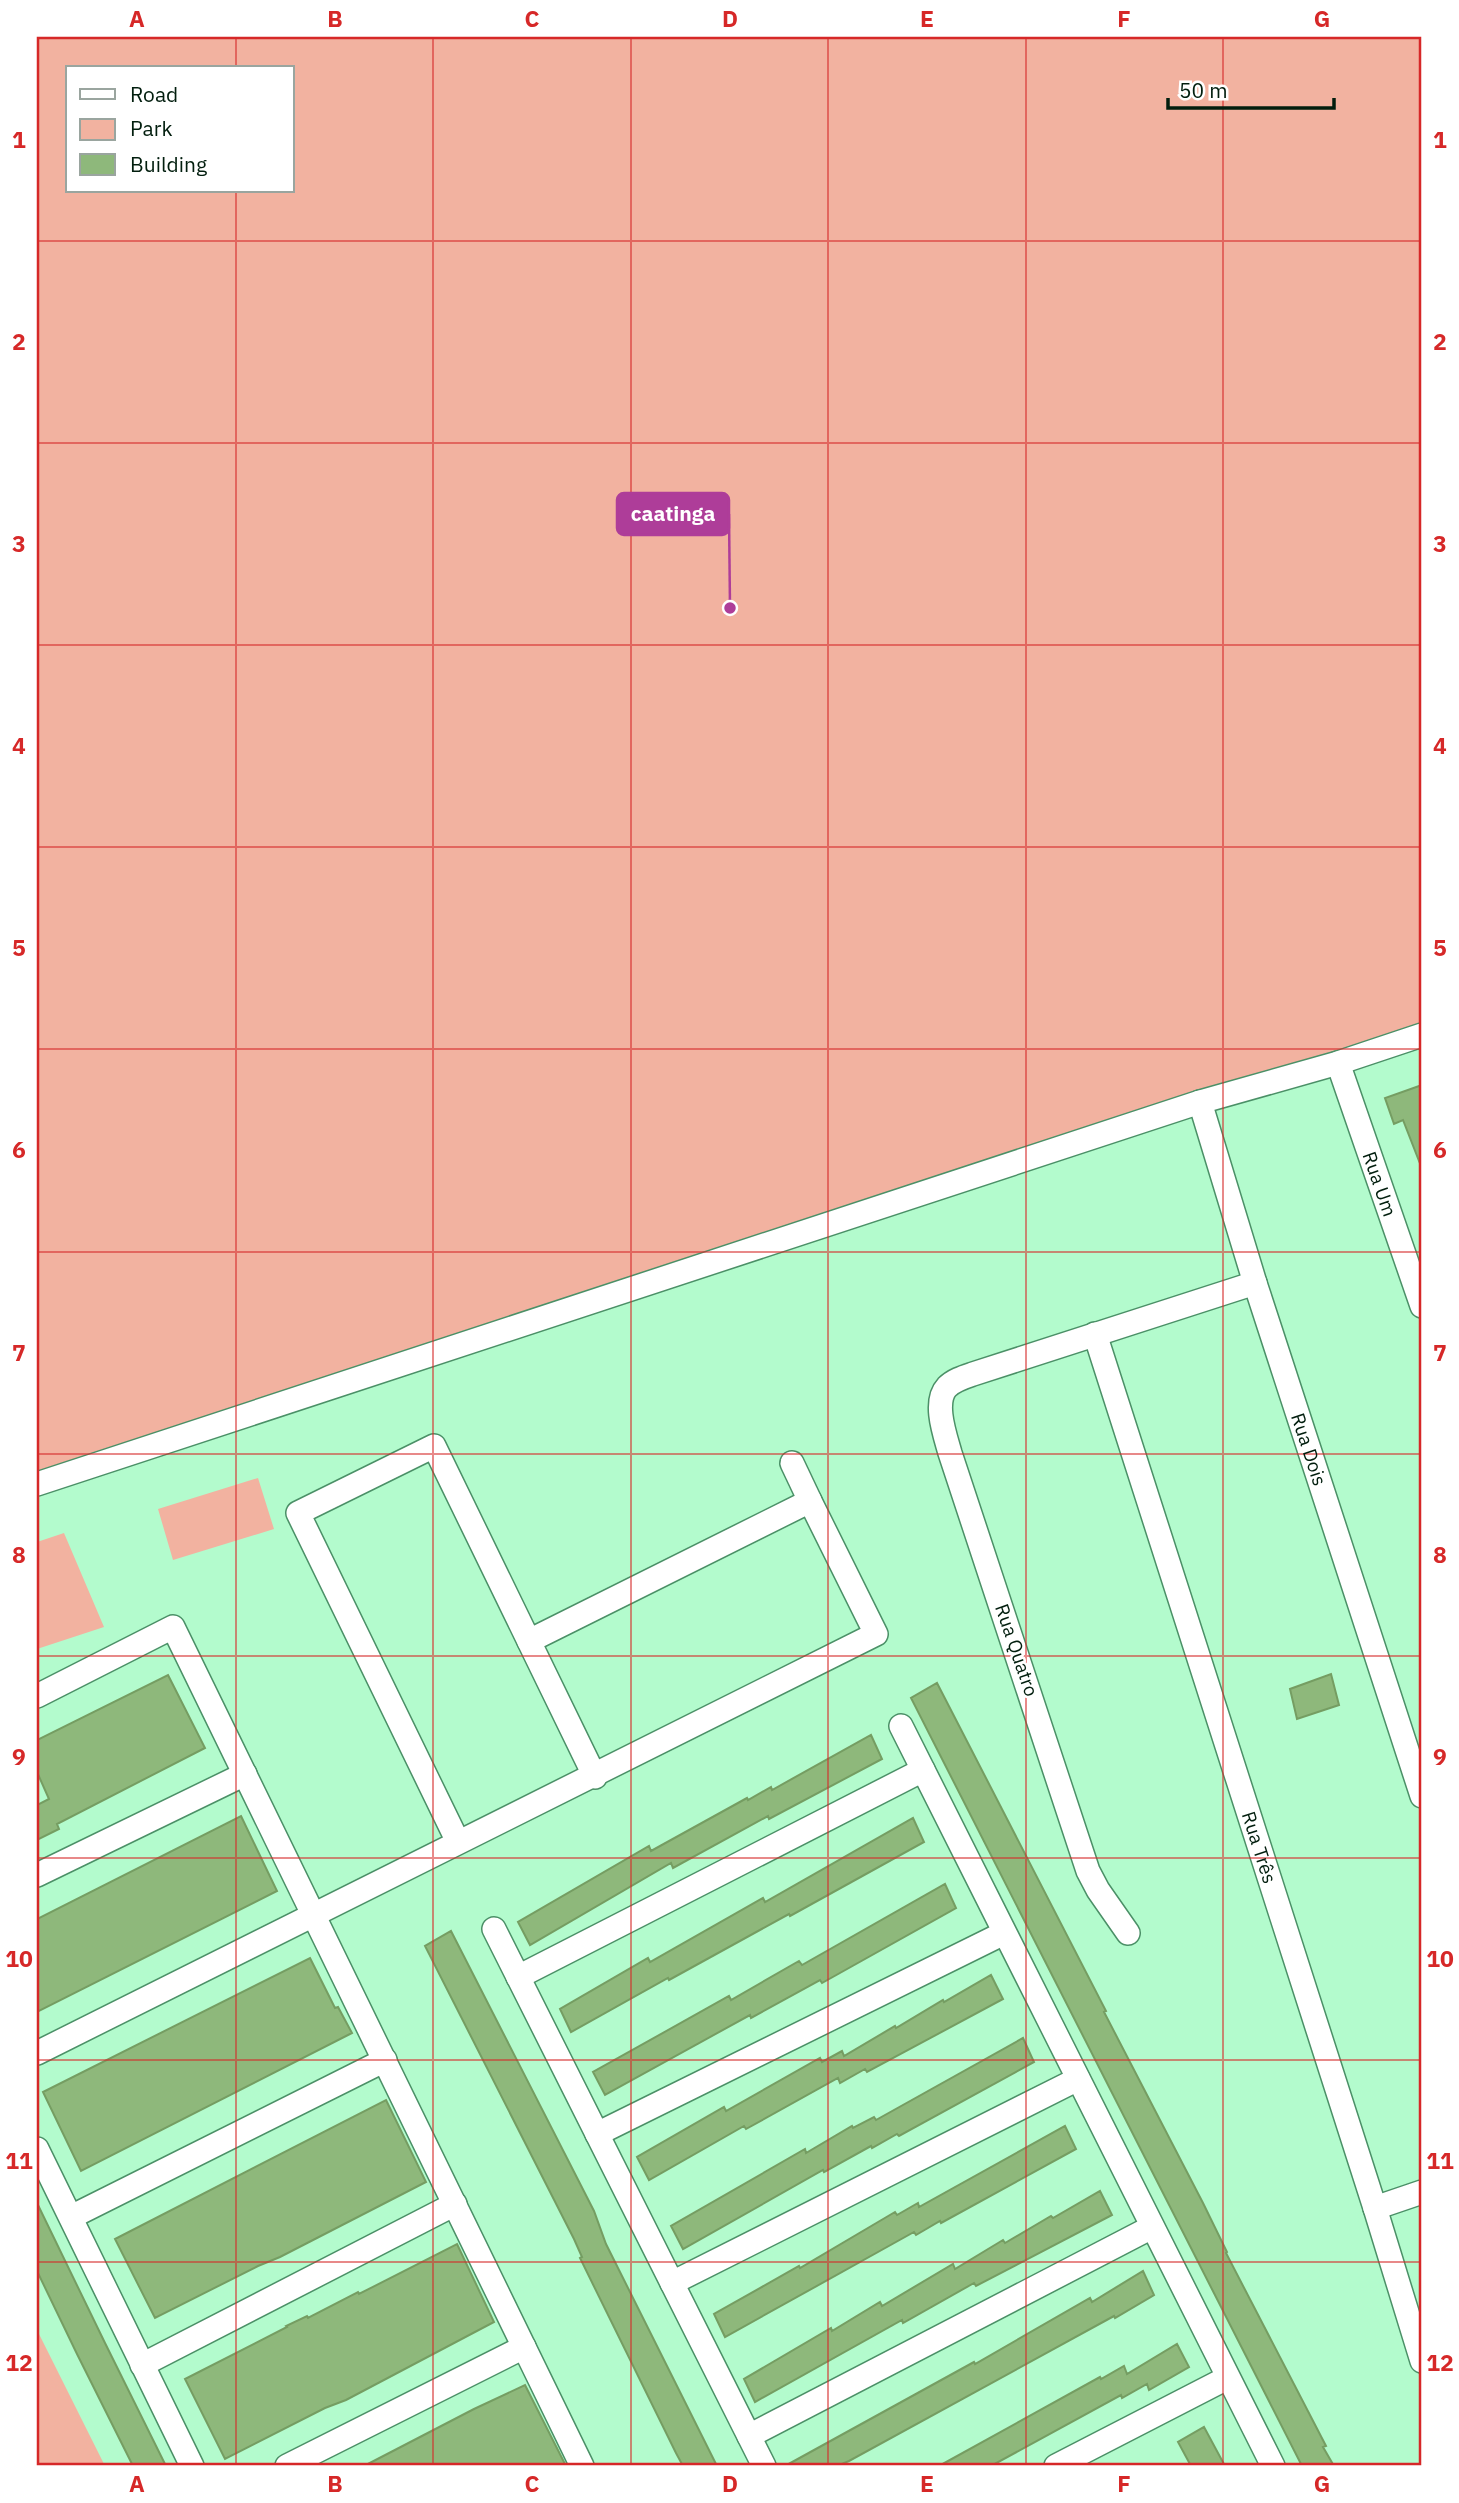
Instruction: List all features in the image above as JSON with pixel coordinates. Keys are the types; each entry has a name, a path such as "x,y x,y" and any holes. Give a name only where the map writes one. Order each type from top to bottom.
{"street":[{"path":"37,1484 1200,1102 1338,1063 1422,1035"},
{"name":"Rua Um","path":"1338,1063 1422,1306"},
{"name":"Rua Dois","path":"1200,1102 1255,1283 1422,1796"},
{"path":"1095,1334 1255,1283"},
{"name":"Rua Quatro","path":"1095,1334 973,1374 951,1384 945,1389 943,1396 942,1416 950,1453 1088,1871 1097,1890 1128,1933"},
{"name":"Rua Três","path":"1095,1334 1422,2361"},
{"path":"458,1842 298,1513 434,1446 595,1777"},
{"path":"37,2053 314,1913 595,1777 876,1634 792,1463"},
{"path":"529,1641 810,1501"},
{"path":"37,1696 173,1628 582,2466"},
{"path":"901,1726 1273,2466"},
{"path":"518,1977 923,1770"},
{"path":"37,1875 246,1774"},
{"path":"494,1929 764,2466"},
{"path":"597,2134 1004,1933"},
{"path":"71,2217 385,2060"},
{"path":"672,2283 1077,2079"},
{"path":"37,2149 192,2466"},
{"path":"1375,2208 1422,2192"},
{"path":"142,2365 455,2204"},
{"path":"749,2436 1152,2227"},
{"path":"287,2466 524,2347"},
{"path":"1056,2466 1083,2460 1227,2378"}],"green space":[{"path":"37,37 1422,37 1422,1025 37,1478"},
{"path":"258,1478 274,1529 173,1560 158,1509"},
{"path":"64,1533 104,1627 37,1649 37,1542"},
{"path":"37,2330 105,2466 37,2466"}],"building":[{"path":"1422,1085 1421,1166 1403,1120 1394,1124 1385,1098"},
{"path":"1331,1674 1339,1705 1297,1719 1290,1689"},
{"path":"168,1675 205,1748 57,1824 59,1829 37,1840 37,1805 49,1799 37,1772 37,1740"},
{"path":"937,1683 1106,2011 1104,2012 1334,2466 1302,2466 911,1698"},
{"path":"871,1735 882,1759 769,1819 768,1816 673,1868 671,1863 530,1945 518,1922 649,1846 651,1851 747,1798 748,1800 771,1787 772,1790"},
{"path":"241,1816 277,1891 37,2012 37,1919"},
{"path":"913,1818 924,1842 571,2032 560,2009 648,1958 650,1962 763,1898 765,1902"},
{"path":"945,1884 956,1908 822,1983 820,1980 751,2018 750,2015 605,2095 593,2072 729,1996 731,2000 799,1961 802,1965"},
{"path":"451,1931 594,2211 606,2244 717,2466 683,2466 676,2453 580,2258 582,2257 574,2239 425,1946"},
{"path":"310,1958 335,2008 338,2007 352,2033 81,2171 43,2092"},
{"path":"991,1975 1003,1999 867,2072 865,2069 840,2083 838,2078 746,2129 744,2126 649,2180 637,2157 724,2107 726,2111 820,2058 822,2062 842,2051 844,2056"},
{"path":"1023,2038 1034,2062 899,2136 897,2134 824,2172 823,2170 683,2249 671,2226 805,2149 806,2153 852,2126 853,2128 874,2117 876,2120"},
{"path":"386,2100 426,2182 155,2318 115,2239"},
{"path":"1065,2126 1076,2149 941,2223 940,2221 916,2235 914,2232 725,2337 714,2314 799,2266 800,2268 895,2212 897,2215 918,2203 919,2207"},
{"path":"1100,2191 1112,2215 976,2286 974,2283 903,2323 902,2320 755,2402 744,2379 880,2302 882,2306 953,2264 955,2269 1003,2240 1005,2243"},
{"path":"37,2203 166,2466 133,2466 77,2354 37,2271"},
{"path":"457,2244 494,2322 346,2400 225,2459 185,2379 286,2326 307,2316 308,2318 358,2292 359,2294"},
{"path":"1143,2271 1154,2295 1115,2318 1114,2316 849,2461 837,2466 785,2466 974,2362 975,2364 1090,2298 1092,2302"},
{"path":"1177,2344 1189,2367 1149,2390 1147,2384 1122,2398 1121,2395 991,2466 939,2466 1100,2377 1101,2379 1124,2366 1127,2374"},
{"path":"525,2385 566,2466 364,2466 474,2409"},
{"path":"1204,2427 1225,2466 1191,2466 1178,2442"}],"place":[{"name":"caatinga","path":"730,608"}]}
